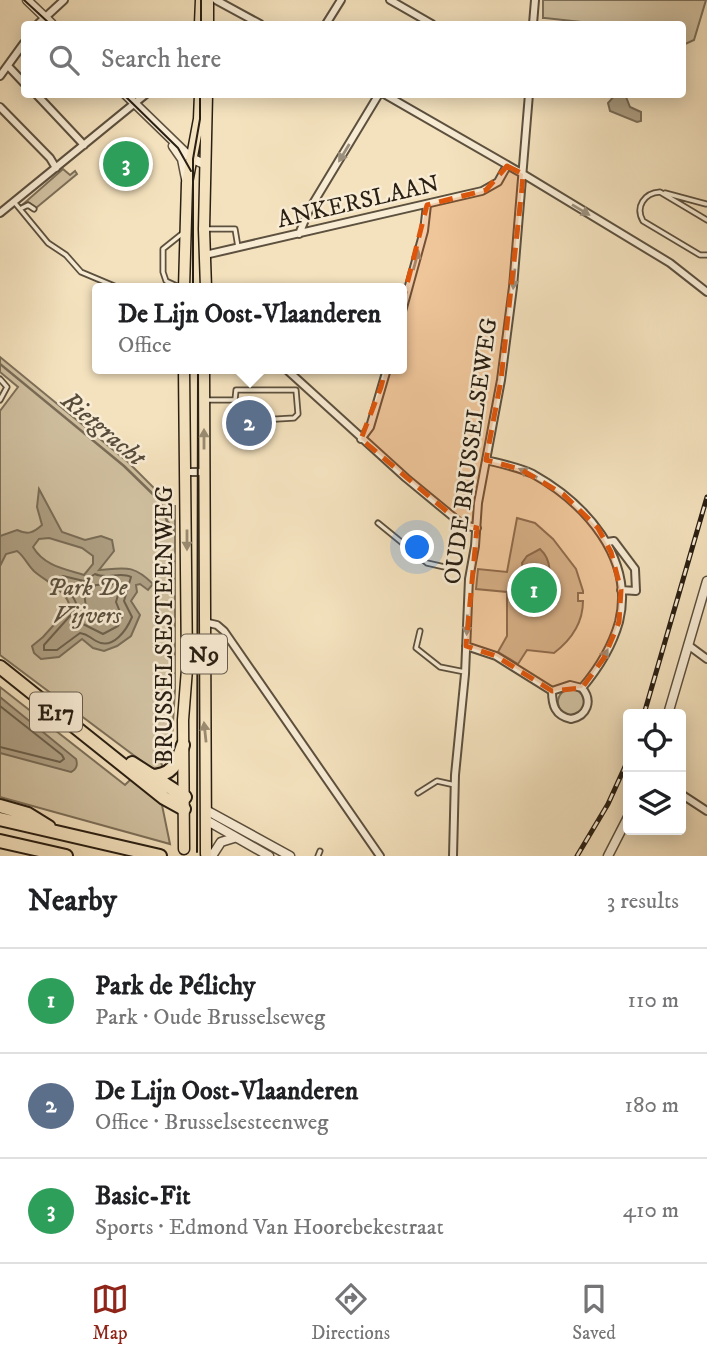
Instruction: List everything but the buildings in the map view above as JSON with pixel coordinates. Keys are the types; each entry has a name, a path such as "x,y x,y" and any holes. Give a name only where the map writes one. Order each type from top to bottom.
{"highway":[{"path":"0,662 185,803"},
{"name":"E17","path":"0,667 164,798 185,803"},
{"name":"N9","path":"150,776 162,776 172,770 183,745"},
{"path":"0,806 28,814 59,832"},
{"path":"0,819 159,856"},
{"path":"0,841 66,856"}],"main road":[{"path":"200,21 201,0"},
{"path":"208,0 208,21"},
{"path":"183,283 187,183 199,119 200,98"},
{"path":"206,283 204,164 207,98"},
{"name":"BRUSSELSESTEENWEG","path":"184,374 187,519 184,849"},
{"name":"BRUSSELSESTEENWEG","path":"204,374 206,815 209,855"},
{"name":"BRUSSELSESTEENWEG","path":"185,803 206,815"}],"street":[{"path":"27,0 49,21"},
{"path":"41,21 64,0"},
{"path":"216,0 254,21"},
{"path":"328,21 341,0"},
{"path":"390,0 427,21"},
{"path":"533,21 535,0"},
{"path":"0,76 21,47"},
{"path":"8,65 21,80"},
{"path":"40,98 84,145"},
{"path":"129,98 191,158 204,164"},
{"path":"0,213 142,98"},
{"path":"299,234 309,210 379,98"},
{"path":"389,98 523,174 670,263 707,291"},
{"name":"OUDE BRUSSELSEWEG","path":"453,856 455,785 465,672 467,569 477,528 478,503 501,380 513,286 529,98"},
{"path":"0,107 50,158 56,168"},
{"path":"167,135 182,159 187,183"},
{"name":"ANKERSLAAN","path":"205,255 486,190 498,182 507,166"},
{"path":"407,293 424,231 426,205"},
{"path":"291,374 361,439 464,525 477,528"},
{"path":"361,439 370,426 386,374"},
{"path":"486,460 532,474 563,494 585,513 607,542 618,572 621,590 619,622 604,658 582,688"},
{"path":"184,472 204,472"},
{"path":"607,542 614,541 635,569 636,591 621,590"},
{"path":"618,572 635,569"},
{"path":"669,709 707,581"},
{"path":"204,622 217,625 224,631 380,856"},
{"path":"688,645 707,659"},
{"path":"466,646 496,656 552,691"},
{"path":"570,685 582,688 586,694 587,707 584,714 571,719 558,714 554,708 552,691 570,685"},
{"path":"686,797 707,811"},
{"path":"206,815 234,838 270,856"},
{"path":"206,815 290,856"},
{"path":"608,856 623,827"},
{"name":"BRUSSELSESTEENWEG","path":"209,855 221,842 234,838"}],"lane":[{"path":"660,192 707,220"},
{"path":"706,204 660,192 650,194 641,204 639,215 643,221 700,255 707,255"},
{"path":"14,202 48,243 65,255 81,272 108,283"},
{"path":"20,209 28,205 34,209"},
{"path":"171,283 166,281 163,272 163,249 187,229"},
{"path":"204,229 235,229 238,249"},
{"path":"0,379 7,387 0,400"},
{"path":"204,400 235,400 236,390 296,390 298,414 294,418 260,420"},
{"path":"378,523 427,563 449,568"},
{"path":"420,631 416,648 440,667 465,672"},
{"path":"418,793 437,781 455,785"}],"highlighted area":[{"path":"507,166 523,174 522,188 501,380 486,460 520,469 563,494 598,528 611,552 621,590 619,622 604,658 582,688 552,691 496,656 466,646 477,528 463,525 361,439 381,387 427,205 486,190"}],"green space":[{"path":"543,0 706,0 694,40 686,44 686,21 572,21 543,18"},
{"path":"63,169 70,175 75,171 77,174 36,208 28,202 21,206"},
{"name":"Park De Vijvers","path":"0,357 128,462 164,498 168,506 175,506 175,690 171,755 161,761 163,770 156,772 0,655 0,411 18,387 0,372"},
{"path":"517,518 535,523 553,539 576,569 583,591 578,593 578,601 583,601 581,617 566,642 554,653 527,650 518,664 498,652 507,636 507,592 476,589 478,569 507,572"},
{"path":"0,687 125,785 131,779 162,805 170,844 0,797"},
{"path":"571,689 581,692 584,702 581,712 571,715 561,712 558,702 561,692"}],"water":[{"path":"612,98 626,98 630,107 641,112 641,121 637,122 610,111 608,103"},
{"path":"39,489 62,532 85,540 101,536 112,540 114,551 99,570 134,570 153,584 148,590 140,584 136,585 137,592 131,601 140,615 131,636 117,646 104,651 93,648 82,639 59,657 41,659 34,653 32,646 70,607 65,596 35,572 17,551 6,554 0,566 0,536 17,530 30,532 39,528 42,525 37,507","holes":["49,538 82,548 93,556 93,564 84,575 49,563 33,547 39,539"]},
{"path":"540,549 547,558 549,575 544,591 535,594 526,590 522,563 527,556"},
{"path":"0,697 76,759 74,770 71,772 0,753"}],"waterway":[{"name":"Rietgracht","path":"0,364 124,466 160,501 167,521 174,530"}],"tram line":[{"path":"24,0 47,21"},
{"path":"201,0 201,21"},
{"path":"127,98 178,148 191,171"},
{"path":"193,283 193,159 200,119 200,98"},
{"path":"197,852 198,374"}],"railway":[{"path":"645,709 707,497"},
{"path":"577,856 608,804 623,771"}],"place":[{"name":"Basic-Fit","path":"126,164"},
{"name":"De Lijn Oost-Vlaanderen","path":"249,423"},
{"name":"Park de Pélichy","path":"534,590"}]}
